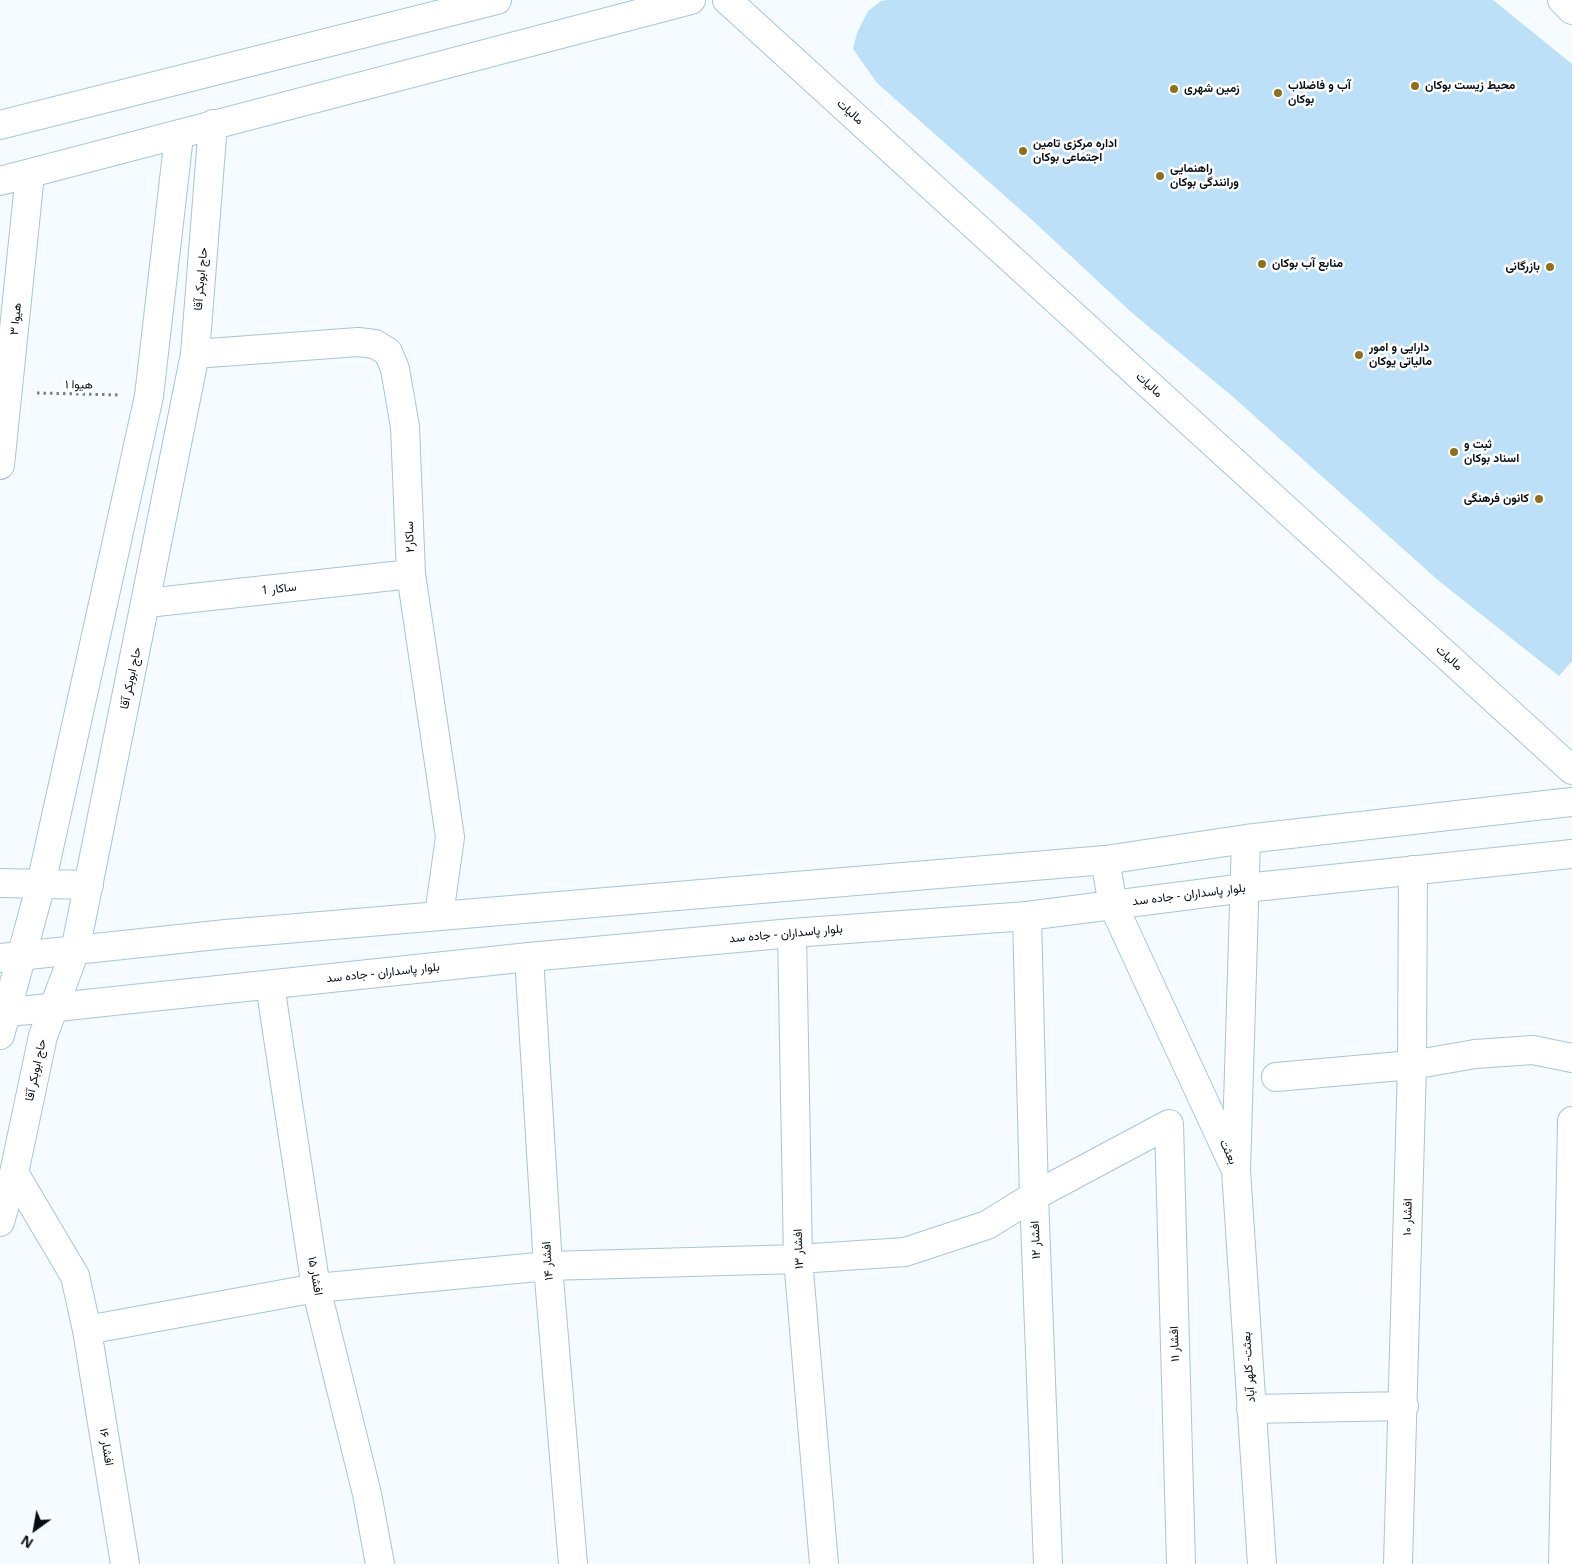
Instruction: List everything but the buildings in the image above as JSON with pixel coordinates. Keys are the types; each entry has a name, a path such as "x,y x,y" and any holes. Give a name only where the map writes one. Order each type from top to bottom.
{"street":[{"path":"0,125 497,0"},
{"path":"0,181 179,136 213,124 691,0"},
{"name":"مالیات","path":"727,0 1570,766"},
{"path":"1562,0 1572,10"},
{"name":"حاج ابوبکر آقا","path":"0,1222 14,1173 43,1036 75,951 147,603 195,354 213,124"},
{"path":"2,1020 11,957 41,884 149,396 179,136"},
{"name":"هیوا ۳","path":"0,465 30,174"},
{"name":"ساکار۲","path":"195,354 358,342 375,344 388,352 395,369 405,427 411,574 450,837 439,916"},
{"name":"ساکار 1","path":"147,603 411,574"},
{"path":"11,957 226,934 1104,860 1246,840 1572,802"},
{"name":"بعثت","path":"1236,1170 1246,840"},
{"name":"بلوار پاسداران - جاده سد","path":"2,1020 53,1007 529,957 792,933 1027,916 1245,888 1572,854"},
{"name":"بعثت","path":"1104,860 1114,905 1236,1170"},
{"name":"افشار ۱۰","path":"1398,1564 1404,1406 1412,1065 1413,870"},
{"path":"0,884 89,885"},
{"name":"افشار ۱۲","path":"1027,916 1034,1196 1048,1564"},
{"name":"افشار ۱۳","path":"792,933 798,1259 824,1564"},
{"name":"افشار ۱۴","path":"529,957 548,1266 573,1564"},
{"name":"افشار ۱۵","path":"270,985 316,1288 367,1494 380,1564"},
{"path":"1276,1076 1412,1065 1475,1054 1533,1050 1572,1058"},
{"path":"1562,1564 1572,1121"},
{"name":"افشار ۱۱","path":"1034,1196 1169,1124 1181,1564"},
{"name":"بعثت- کلهر آباد","path":"1236,1170 1262,1564"},
{"name":"افشار ۱۶","path":"14,1173 75,1276 87,1330 125,1564"},
{"path":"87,1330 316,1288 548,1266 798,1259 904,1252 987,1225 1034,1196"},
{"path":"1252,1409 1404,1406"}],"path":[{"name":"هیوا ۱","path":"8,392 149,396"}],"place":[{"name":"محیط زیست بوکان","path":"1415,86"},
{"name":"زمین شهری","path":"1174,89"},
{"name":"آب و فاضلاب بوکان","path":"1278,93"},
{"name":"اداره مرکزی تامین اجتماعی بوکان","path":"1023,151"},
{"name":"راهنمایی ورانندگی بوکان","path":"1160,176"},
{"name":"منابع آب بوکان","path":"1262,264"},
{"name":"بازرگانی","path":"1550,267"},
{"name":"دارایی و امور مالیاتی یوکان","path":"1359,355"},
{"name":"ثبت و اسناد بوکان","path":"1454,452"},
{"name":"کانون فرهنگی","path":"1539,499"}]}
